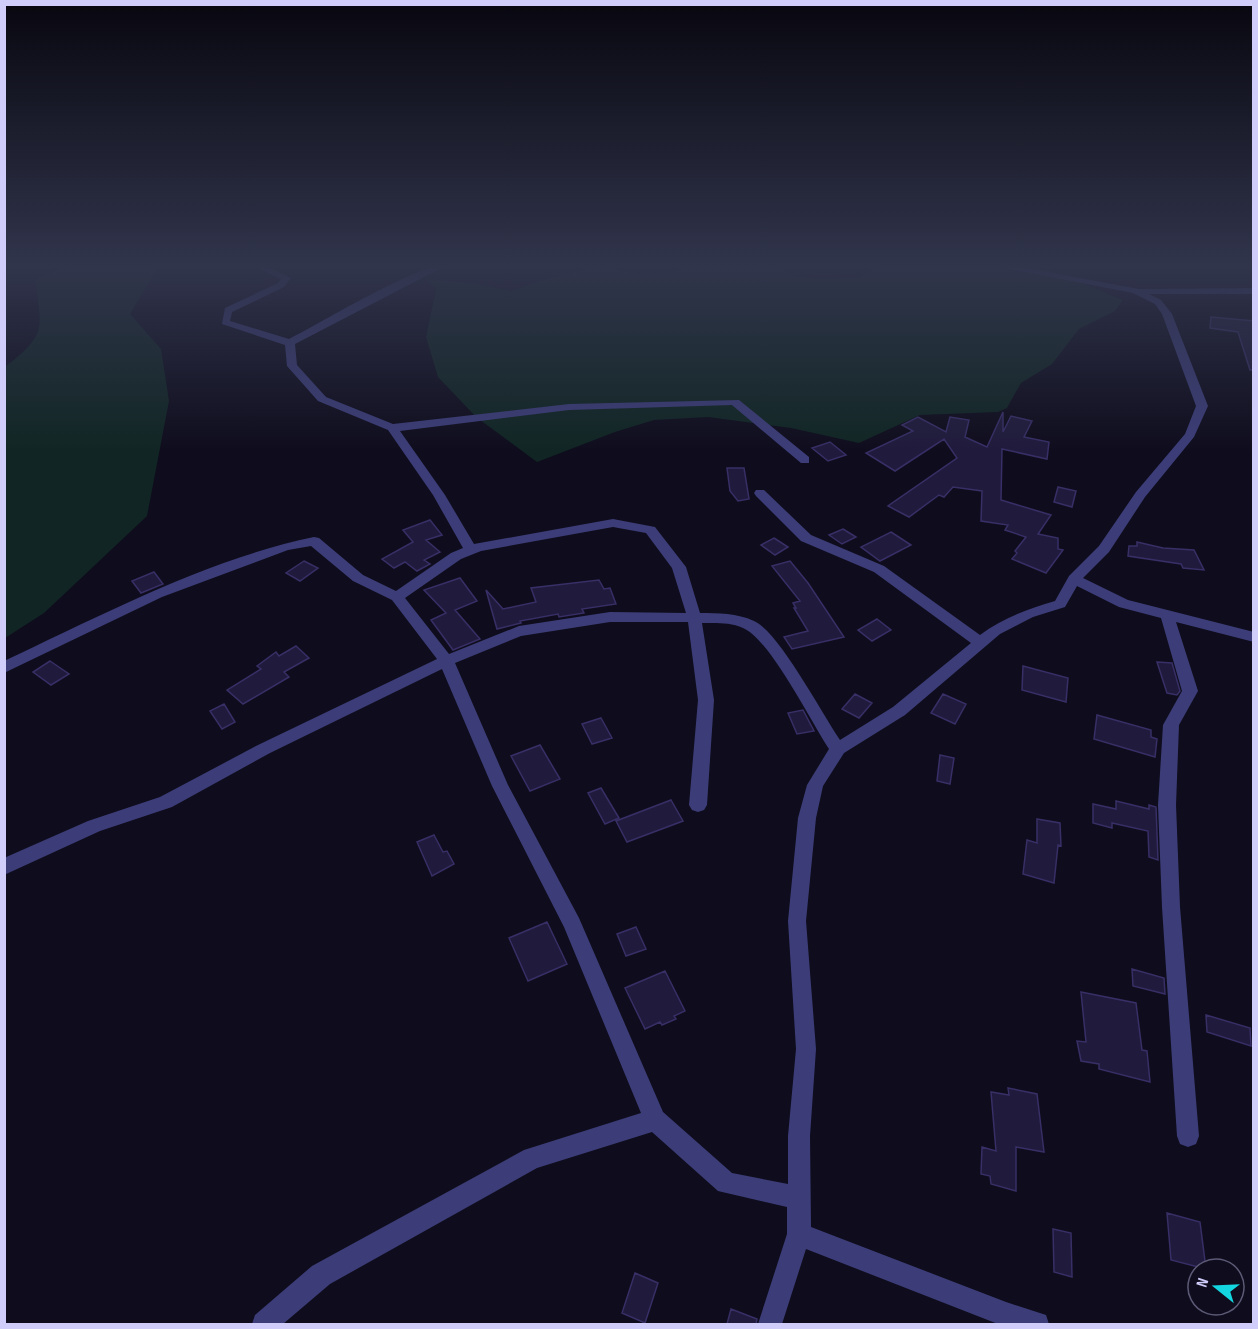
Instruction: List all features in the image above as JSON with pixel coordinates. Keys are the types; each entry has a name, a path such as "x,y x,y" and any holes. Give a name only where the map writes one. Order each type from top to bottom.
{"street":[{"path":"237,326 290,343 322,326"},
{"path":"771,1324 799,1234 799,1137 806,1049 797,921 807,818 815,785 838,749 899,711 995,631 1028,614 1060,604 1074,579 1104,549 1140,495 1190,435 1202,406 1172,326"},
{"path":"290,343 292,366 322,399 392,428 569,407 735,402 805,460"},
{"path":"392,428 439,495 471,550"},
{"path":"760,493 806,538 879,569 981,643"},
{"path":"397,597 456,556 471,550 614,523 650,530 679,567 694,617 706,700 698,805"},
{"path":"4,668 157,594 285,547 314,541 358,578 397,597 446,661 500,786 572,924 655,1120 726,1183 799,1198"},
{"path":"1074,579 1124,604 1254,637"},
{"path":"1167,615 1190,691 1171,725 1167,805 1171,906 1188,1136"},
{"path":"4,867 94,826 166,802 264,749 446,661 519,631 610,616 727,618 751,625 774,648 838,749"},
{"path":"264,1324 321,1275 532,1158 655,1120"},
{"path":"799,1234 1006,1315 1037,1324"}],"green space":[{"path":"39,326 141,326 161,349 169,401 147,516 44,613 5,638 5,367 28,347"},
{"path":"428,326 1085,326 1079,329 1052,364 1021,383 1007,408 998,412 920,415 859,443 791,428 708,417 654,420 615,432 537,462 476,417 438,377 426,337"}],"building":[{"path":"1210,326 1254,326 1254,370 1250,370 1238,332 1210,328"},
{"path":"1003,412 1003,432 1011,416 1032,421 1024,437 1049,442 1047,459 1002,449 1001,500 1051,515 1038,534 1058,538 1058,549 1063,550 1046,573 1012,559 1026,537 1005,530 1008,525 981,521 982,491 953,487 944,497 939,495 909,517 888,506 957,458 944,439 895,471 866,453 913,431 902,425 918,417 946,432 950,417 969,420 965,437 987,447"},
{"path":"830,442 846,455 828,461 812,448"},
{"path":"727,468 744,468 749,499 738,501 730,491"},
{"path":"1058,487 1076,491 1072,507 1054,502"},
{"path":"430,520 442,535 426,540 440,552 424,560 430,564 417,571 405,562 394,568 382,559 413,542 403,530"},
{"path":"843,529 856,537 842,544 829,535"},
{"path":"891,532 911,545 880,561 861,547"},
{"path":"774,538 788,547 775,555 761,545"},
{"path":"1137,542 1163,548 1194,550 1204,570 1183,568 1181,564 1128,556 1129,546 1137,546"},
{"path":"304,561 318,568 300,581 286,573"},
{"path":"790,561 808,583 844,637 792,649 784,637 808,631 794,608 796,608 793,603 800,601 772,566"},
{"path":"154,572 163,584 141,593 132,581"},
{"path":"460,578 477,601 455,610 480,639 453,650 431,620 446,613 424,590"},
{"path":"599,580 604,589 610,588 616,604 582,609 584,613 559,617 558,614 520,621 521,623 497,629 486,590 503,609 536,602 531,588"},
{"path":"877,619 891,630 872,641 858,630"},
{"path":"296,646 309,658 284,672 289,677 243,704 227,690 261,669 257,666 276,652 279,656"},
{"path":"50,661 69,674 51,685 33,672"},
{"path":"1157,662 1172,663 1180,691 1177,695 1167,693"},
{"path":"1023,666 1068,678 1066,702 1022,690"},
{"path":"855,694 872,703 859,718 842,709"},
{"path":"943,694 966,704 955,724 931,713"},
{"path":"224,704 235,722 222,729 210,711"},
{"path":"803,710 814,731 797,734 788,713"},
{"path":"1097,715 1151,730 1151,737 1157,739 1155,757 1094,739"},
{"path":"601,718 612,738 592,744 582,724"},
{"path":"540,745 560,779 530,791 511,756"},
{"path":"940,755 954,758 950,784 937,781"},
{"path":"601,788 619,818 605,824 588,793"},
{"path":"671,800 683,821 627,842 616,821"},
{"path":"1116,801 1149,809 1149,805 1156,807 1158,860 1149,857 1148,831 1112,823 1112,828 1093,823 1093,804 1116,809"},
{"path":"1037,819 1060,823 1061,846 1058,845 1054,883 1023,874 1027,840 1037,843"},
{"path":"434,835 443,852 447,851 454,864 432,876 417,842"},
{"path":"547,922 567,964 528,981 509,938"},
{"path":"636,927 646,949 626,956 617,934"},
{"path":"1132,969 1164,978 1165,994 1133,986"},
{"path":"665,971 685,1011 674,1016 676,1019 662,1025 660,1022 645,1029 625,988"},
{"path":"1081,992 1136,1003 1142,1050 1147,1051 1150,1082 1099,1069 1099,1064 1081,1061 1077,1041 1086,1042"},
{"path":"1206,1015 1250,1028 1251,1046 1207,1032"},
{"path":"1008,1088 1037,1094 1044,1152 1016,1147 1016,1191 991,1184 990,1176 981,1174 982,1147 996,1151 991,1092 1009,1095"},
{"path":"1167,1213 1200,1222 1204,1257 1186,1257 1186,1264 1171,1260"},
{"path":"1053,1229 1071,1233 1072,1277 1054,1272"},
{"path":"635,1273 658,1283 645,1323 622,1313"},
{"path":"731,1309 757,1319 756,1324 727,1324"}]}
